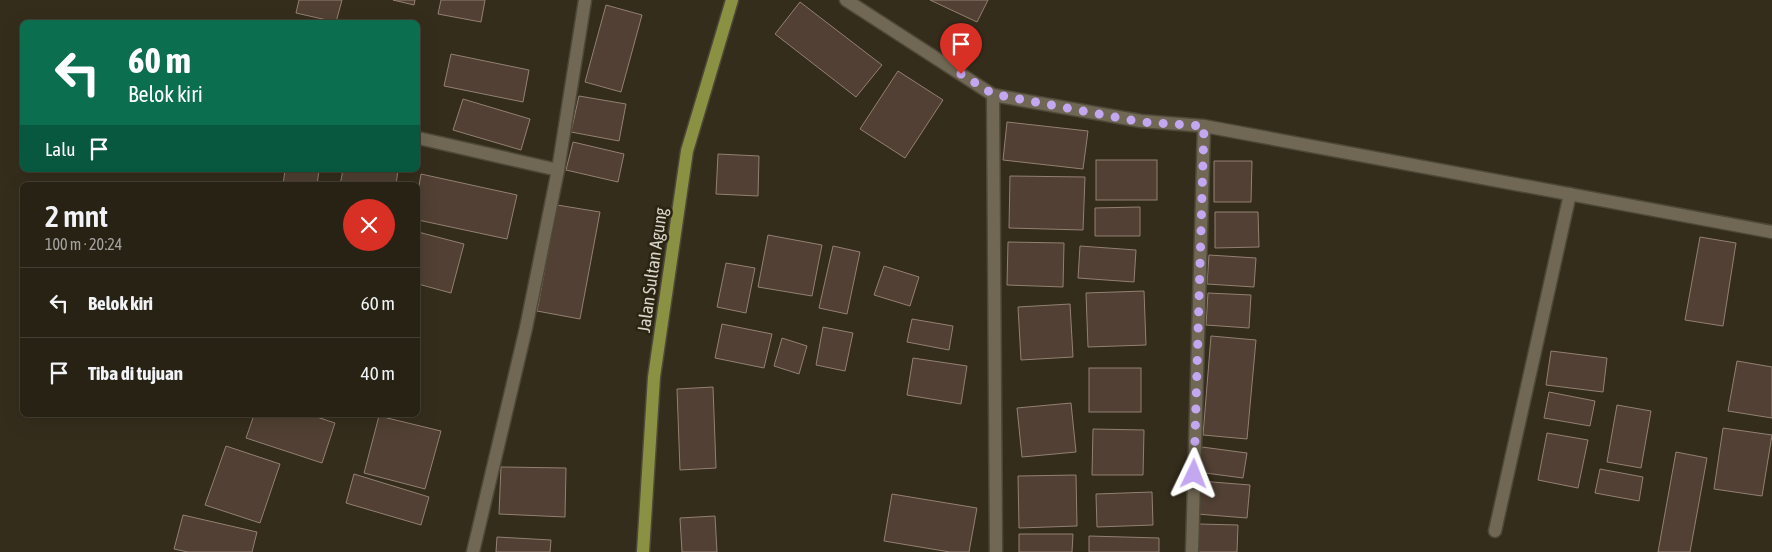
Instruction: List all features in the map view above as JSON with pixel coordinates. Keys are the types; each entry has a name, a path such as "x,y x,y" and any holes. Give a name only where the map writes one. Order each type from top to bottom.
{"main road":[{"name":"Jalan Sultan Agung","path":"643,552 654,376 687,151 732,0"}],"street":[{"path":"473,552 526,328 558,170 585,0"},
{"path":"846,0 993,94 1141,122 1204,126 1772,232"},
{"path":"993,94 996,552"},
{"path":"1192,552 1204,126"},
{"path":"420,138 558,170"},
{"path":"1495,531 1570,194"}],"building":[{"path":"299,0 342,0 337,20 327,20 296,13"},
{"path":"393,0 415,0 414,5"},
{"path":"441,0 485,0 481,22 438,14"},
{"path":"930,0 988,0 977,22"},
{"path":"800,2 882,65 856,97 775,34"},
{"path":"606,5 642,15 621,92 585,82"},
{"path":"451,54 529,70 523,102 444,86"},
{"path":"898,71 943,100 905,158 860,129"},
{"path":"579,96 626,104 619,141 571,132"},
{"path":"463,99 530,119 521,150 453,130"},
{"path":"1007,122 1088,131 1083,169 1003,160"},
{"path":"573,142 624,154 618,182 566,170"},
{"path":"718,154 759,156 758,196 716,194"},
{"path":"1096,160 1157,160 1157,200 1096,200"},
{"path":"1214,161 1252,161 1251,202 1214,202"},
{"path":"285,172 319,172 317,182 283,182"},
{"path":"343,172 398,172 396,182 341,182"},
{"path":"421,174 517,195 507,239 420,220"},
{"path":"1010,176 1085,177 1083,230 1009,228"},
{"path":"557,205 600,212 580,319 537,311"},
{"path":"1140,207 1140,236 1095,236 1095,208"},
{"path":"1215,212 1258,212 1259,247 1215,248"},
{"path":"420,233 464,244 451,293 420,285"},
{"path":"768,235 822,245 812,296 758,287"},
{"path":"1700,237 1736,243 1723,326 1685,320"},
{"path":"1008,242 1064,243 1063,287 1007,285"},
{"path":"833,246 860,252 847,314 819,308"},
{"path":"1080,246 1136,250 1134,282 1078,278"},
{"path":"1209,255 1256,258 1254,287 1207,284"},
{"path":"726,263 755,268 746,313 717,307"},
{"path":"884,266 919,277 910,306 874,295"},
{"path":"1144,291 1146,345 1088,347 1086,293"},
{"path":"1208,293 1251,295 1249,328 1206,325"},
{"path":"1070,304 1073,357 1021,360 1018,307"},
{"path":"912,319 953,326 949,350 907,342"},
{"path":"722,324 772,334 764,368 715,358"},
{"path":"823,327 853,333 845,371 816,365"},
{"path":"1211,336 1256,340 1247,439 1203,435"},
{"path":"782,338 807,346 799,374 774,366"},
{"path":"1551,351 1607,358 1603,392 1546,385"},
{"path":"913,358 967,366 961,404 907,395"},
{"path":"1737,361 1772,367 1772,418 1728,411"},
{"path":"1089,368 1141,368 1141,412 1089,412"},
{"path":"713,387 716,468 680,470 677,389"},
{"path":"1549,392 1595,401 1590,426 1544,418"},
{"path":"1071,403 1076,452 1022,457 1017,408"},
{"path":"1617,405 1651,411 1641,468 1607,462"},
{"path":"253,417 317,417 335,423 322,463 246,438"},
{"path":"379,417 441,431 425,489 364,473"},
{"path":"1723,428 1772,435 1762,496 1714,489"},
{"path":"1093,429 1144,430 1143,475 1092,475"},
{"path":"1547,433 1588,440 1578,488 1538,480"},
{"path":"226,446 280,464 260,523 205,505"},
{"path":"1202,447 1247,453 1243,478 1198,472"},
{"path":"1676,452 1707,458 1690,552 1658,552"},
{"path":"501,467 566,468 565,517 499,514"},
{"path":"1600,469 1643,477 1639,501 1595,493"},
{"path":"354,474 429,497 421,525 346,503"},
{"path":"1076,475 1077,526 1019,528 1018,476"},
{"path":"1200,481 1250,485 1247,518 1197,514"},
{"path":"1152,492 1153,525 1097,527 1096,494"},
{"path":"892,494 977,508 969,552 950,552 884,541"},
{"path":"183,515 257,532 252,552 188,552 174,549"},
{"path":"715,516 717,552 682,552 680,518"},
{"path":"1199,524 1238,525 1237,552 1198,552"},
{"path":"1019,534 1073,534 1072,552 1019,552"},
{"path":"1089,536 1159,538 1159,552 1089,552"},
{"path":"497,537 551,540 550,552 496,552"}],"route":[{"path":"961,74 993,94 1141,122 1204,126 1194,474"}]}
